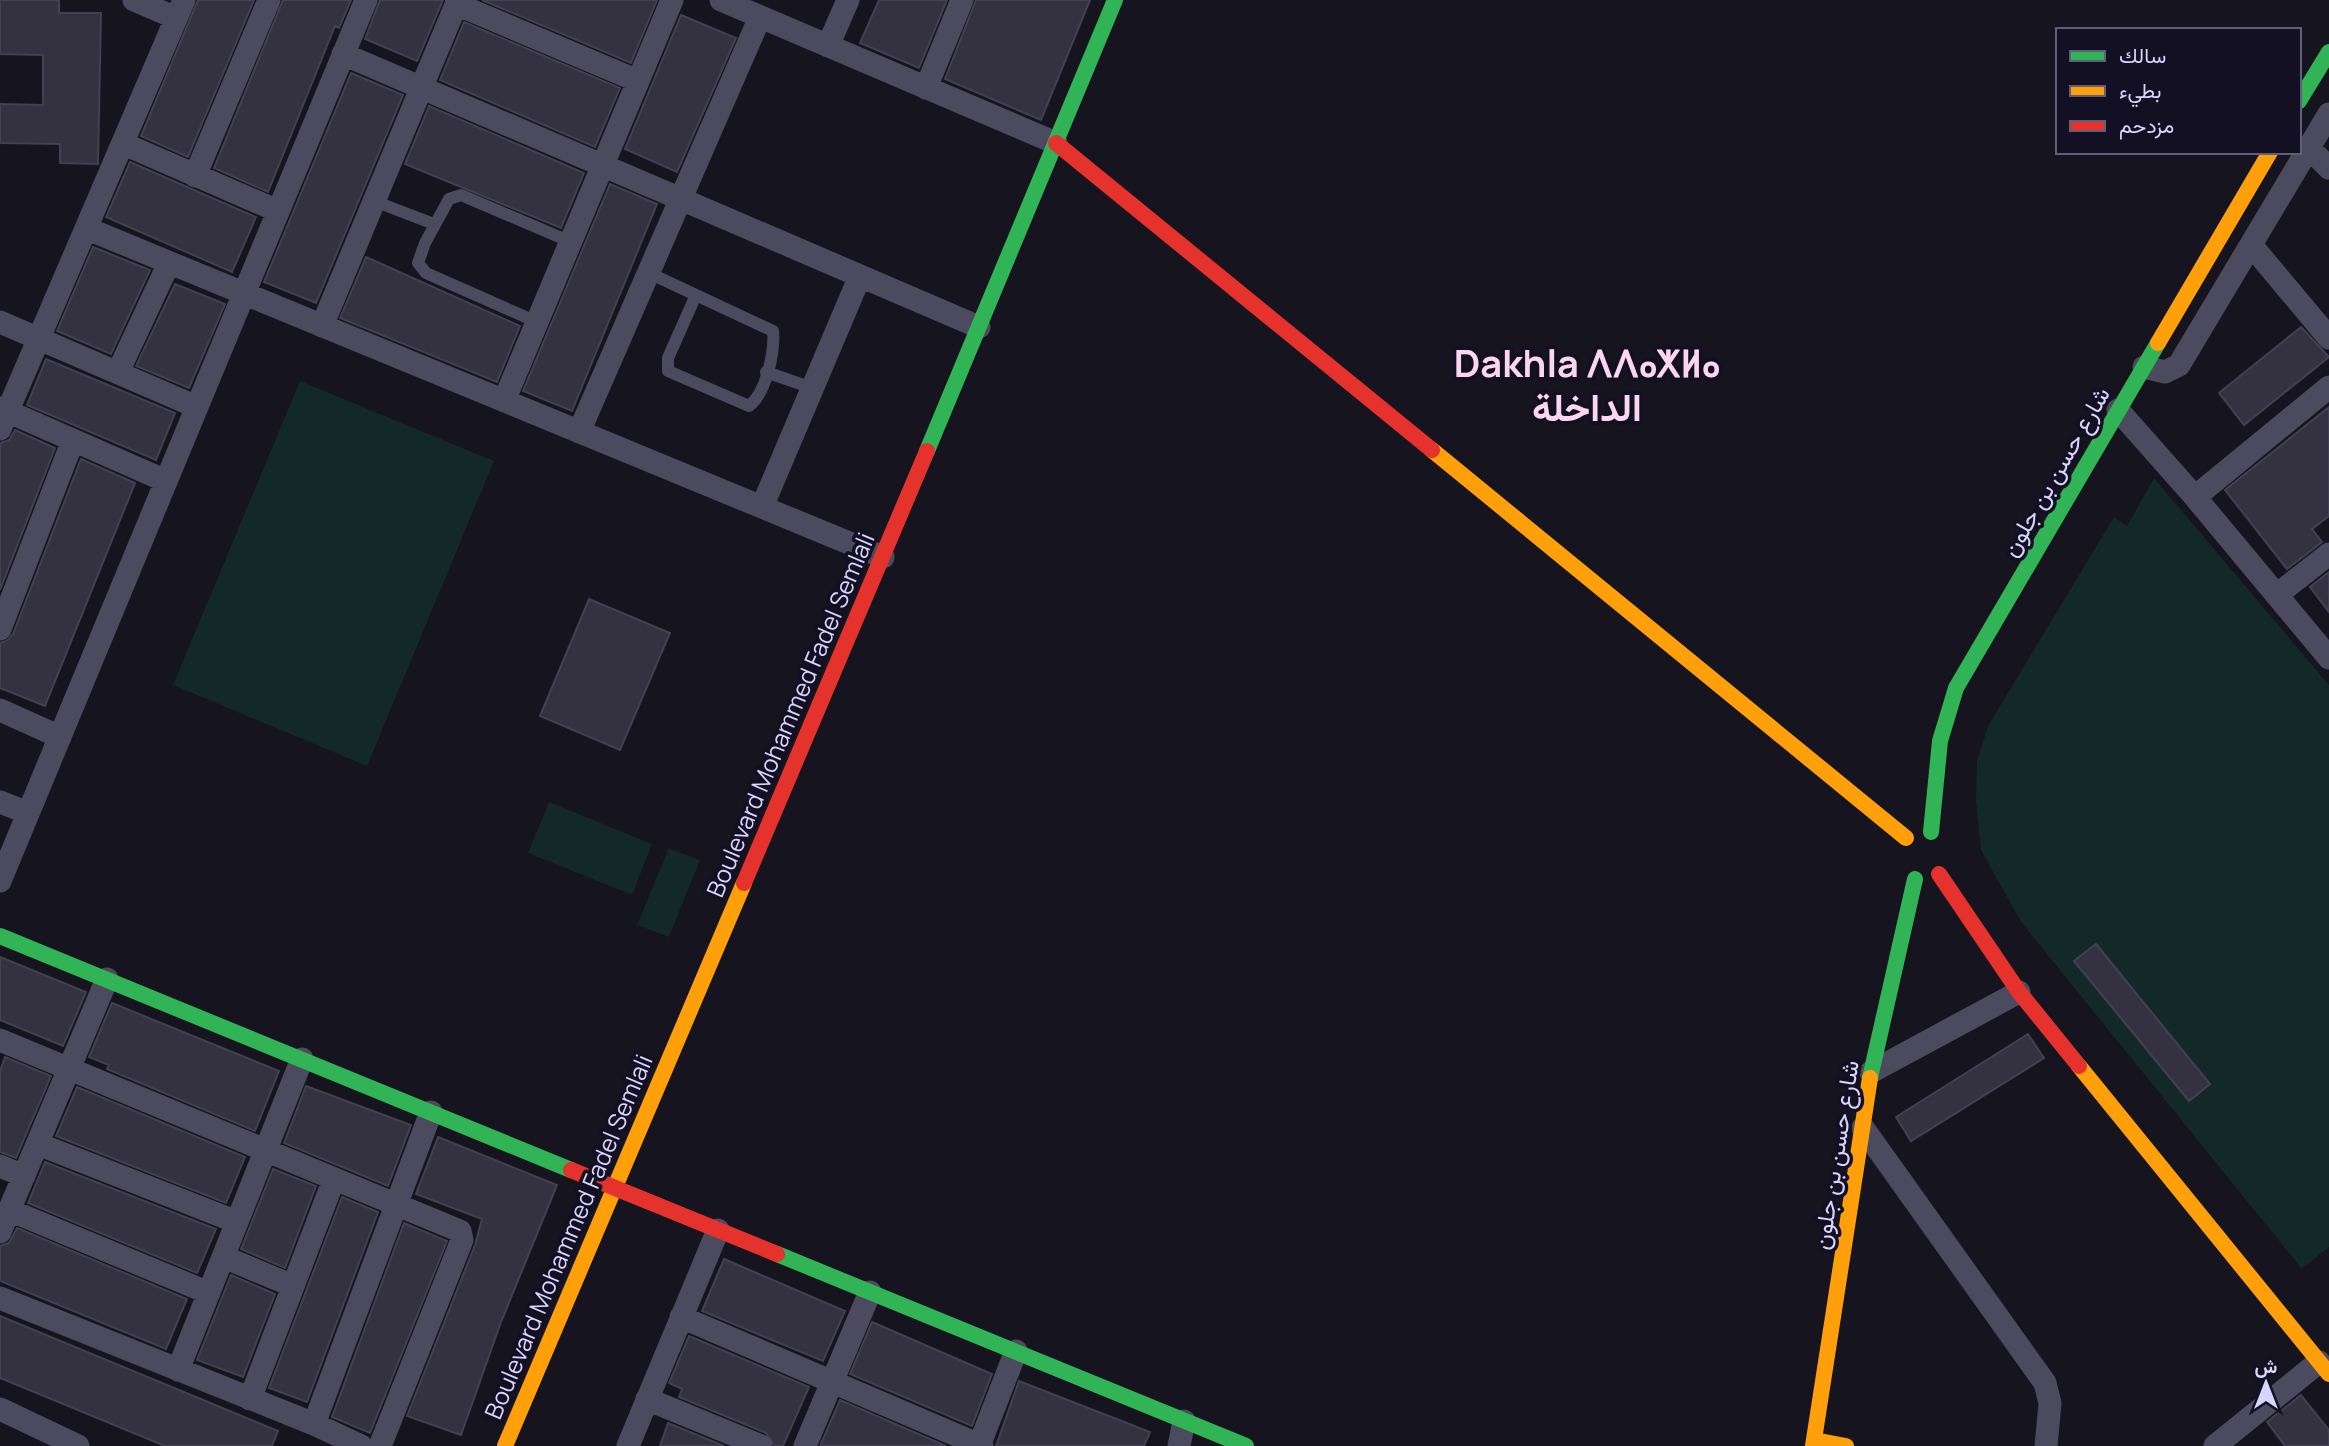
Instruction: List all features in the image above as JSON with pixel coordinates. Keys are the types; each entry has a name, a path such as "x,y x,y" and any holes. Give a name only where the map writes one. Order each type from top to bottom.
{"street":[{"path":"134,0 180,9 88,229 2,416 73,440 166,481"},
{"path":"195,176 269,0"},
{"path":"0,881 366,0"},
{"path":"504,401 673,0"},
{"path":"721,0 751,9 828,46 1056,143 1902,845 1922,831 1931,832 1946,851 1939,874 1924,881 1915,880 1902,869"},
{"path":"828,46 848,0"},
{"path":"926,88 962,0"},
{"name":"Boulevard Mohammed Fadel Semlali","path":"505,1446 883,557 1115,0"},
{"path":"322,326 457,2 638,82"},
{"path":"579,432 681,199 751,9"},
{"path":"2329,52 2302,95 2329,105"},
{"path":"343,54 979,327"},
{"path":"2144,366 2165,372 2179,365 2329,114"},
{"path":"124,144 278,211"},
{"path":"2309,148 2329,168"},
{"name":"شارع حسن بن جلون","path":"1931,832 1935,758 1946,711 1956,688 2269,154"},
{"path":"88,229 883,557"},
{"path":"2252,246 2329,338"},
{"path":"118,372 169,263"},
{"path":"762,507 860,276"},
{"path":"0,322 197,407"},
{"path":"2195,497 2329,387"},
{"path":"2118,410 2278,594 2329,658"},
{"path":"0,629 73,440"},
{"path":"2278,594 2329,554"},
{"path":"0,710 60,737"},
{"path":"0,802 28,813"},
{"path":"1939,874 2019,992 2318,1361"},
{"name":"شارع حسن بن جلون","path":"1814,1443 1871,1072 1915,880"},
{"path":"0,936 1246,1446"},
{"path":"0,1232 107,979"},
{"path":"1871,1072 2019,992"},
{"path":"2,1045 69,1068 463,1235 380,1446"},
{"path":"178,1370 302,1059"},
{"path":"314,1423 431,1112"},
{"path":"1863,1128 2045,1383 2050,1403 2046,1446"},
{"path":"38,1144 237,1222"},
{"path":"0,1166 24,1176"},
{"path":"250,1399 334,1179"},
{"path":"9,1210 209,1293"},
{"path":"628,1446 718,1230"},
{"path":"223,1256 293,1286"},
{"path":"805,1446 870,1292"},
{"path":"0,1298 314,1423 361,1446"},
{"path":"681,1317 980,1446 1016,1352"},
{"path":"2216,1446 2318,1361 2321,1334"},
{"path":"646,1399 761,1446"},
{"path":"0,1409 78,1446"},
{"path":"1179,1446 1184,1421"},
{"path":"1814,1443 1846,1446"}],"lane":[{"path":"537,322 421,268 418,263 434,224 449,199 461,195 571,242"},
{"path":"374,201 434,224"},
{"path":"649,273 773,331 774,344 758,400 749,406 668,371 668,358 696,295"},
{"path":"766,372 812,388"}],"green space":[{"path":"300,381 494,461 367,766 173,685"},
{"path":"2154,478 2329,685 2329,1247 2302,1269 2021,922 1981,850 1976,800 1977,761 1988,726 2114,517 2127,526"},
{"path":"549,802 652,844 632,895 528,853"},
{"path":"669,848 700,860 669,937 637,925"}],"building":[{"path":"0,0 59,0 59,13 101,13 98,164 60,163 60,144 0,143 0,104 43,105 43,55 0,54"},
{"path":"198,0 254,0 188,157 141,136"},
{"path":"283,0 351,0 339,28 335,26 268,192 214,168"},
{"path":"380,0 443,0 417,61 365,39"},
{"path":"482,0 657,0 631,63"},
{"path":"879,0 947,0 919,68 860,43"},
{"path":"976,0 1090,0 1041,120 945,79"},
{"path":"681,15 736,38 677,172 625,149"},
{"path":"464,22 620,88 595,147 440,80"},
{"path":"351,73 403,95 316,303 264,282"},
{"path":"429,106 584,173 561,228 405,164"},
{"path":"130,162 256,217 232,272 106,217"},
{"path":"610,184 657,204 572,411 523,391"},
{"path":"93,247 150,270 111,354 57,331"},
{"path":"366,257 520,326 497,382 340,318"},
{"path":"175,284 225,304 189,388 136,366"},
{"path":"2301,327 2329,357 2244,425 2219,393"},
{"path":"46,359 175,413 156,460 27,405"},
{"path":"2329,407 2329,516 2312,529 2322,542 2287,569 2225,490"},
{"path":"15,430 55,448 0,590 0,443 9,440"},
{"path":"81,459 135,483 45,706 0,688 0,643 13,634"},
{"path":"2329,572 2329,612 2310,587"},
{"path":"589,599 670,633 620,750 540,716"},
{"path":"2096,944 2210,1084 2189,1101 2074,961"},
{"path":"0,957 86,992 63,1046 0,1020"},
{"path":"112,1003 279,1071 255,1131 107,1069 109,1065 89,1057"},
{"path":"2028,1034 2044,1058 1911,1141 1896,1117"},
{"path":"5,1057 51,1076 16,1158 0,1152 0,1071"},
{"path":"306,1086 411,1125 388,1186 284,1143"},
{"path":"77,1087 245,1157 226,1203 56,1136"},
{"path":"438,1137 557,1185 501,1322 461,1435 407,1416 475,1245 482,1219 416,1194"},
{"path":"45,1162 216,1229 197,1273 28,1203"},
{"path":"273,1169 316,1186 285,1268 241,1249"},
{"path":"342,1197 378,1212 307,1402 269,1388"},
{"path":"404,1223 447,1241 370,1433 332,1417"},
{"path":"17,1228 187,1299 166,1349 0,1281 0,1246 9,1243"},
{"path":"724,1259 845,1311 823,1361 702,1311"},
{"path":"231,1275 275,1294 243,1377 197,1360"},
{"path":"0,1316 278,1431 272,1446 165,1446 0,1378"},
{"path":"872,1322 992,1374 972,1426 850,1374"},
{"path":"689,1336 809,1387 783,1446 775,1446 766,1433 679,1397 682,1389 669,1383"},
{"path":"1019,1381 1150,1432 1144,1446 996,1446"},
{"path":"2301,1395 2329,1430 2329,1446 2285,1446 2267,1422"},
{"path":"840,1400 946,1446 820,1446"},
{"path":"668,1423 724,1446 660,1446"}],"traffic: fast":[{"path":"927,451 1115,0"},
{"path":"2301,98 2329,52"},
{"path":"1931,832 1940,741 1956,688 2158,343"},
{"path":"1870,1078 1915,879"},
{"path":"0,936 571,1170"},
{"path":"777,1254 1246,1446"}],"traffic: slow":[{"path":"2158,343 2269,154"},
{"path":"1432,450 1906,838"},
{"path":"505,1446 744,883"},
{"path":"2079,1066 2329,1374"},
{"path":"1813,1446 1870,1078"},
{"path":"1814,1440 1846,1446"}],"traffic: jam":[{"path":"1056,143 1432,450"},
{"path":"744,883 927,451"},
{"path":"1939,874 2019,992 2079,1066"},
{"path":"571,1170 777,1254"}],"district":[{"name":"Dakhla ⴷⴷⴰⵅⵍⴰ الداخلة","path":"1587,386"}]}
